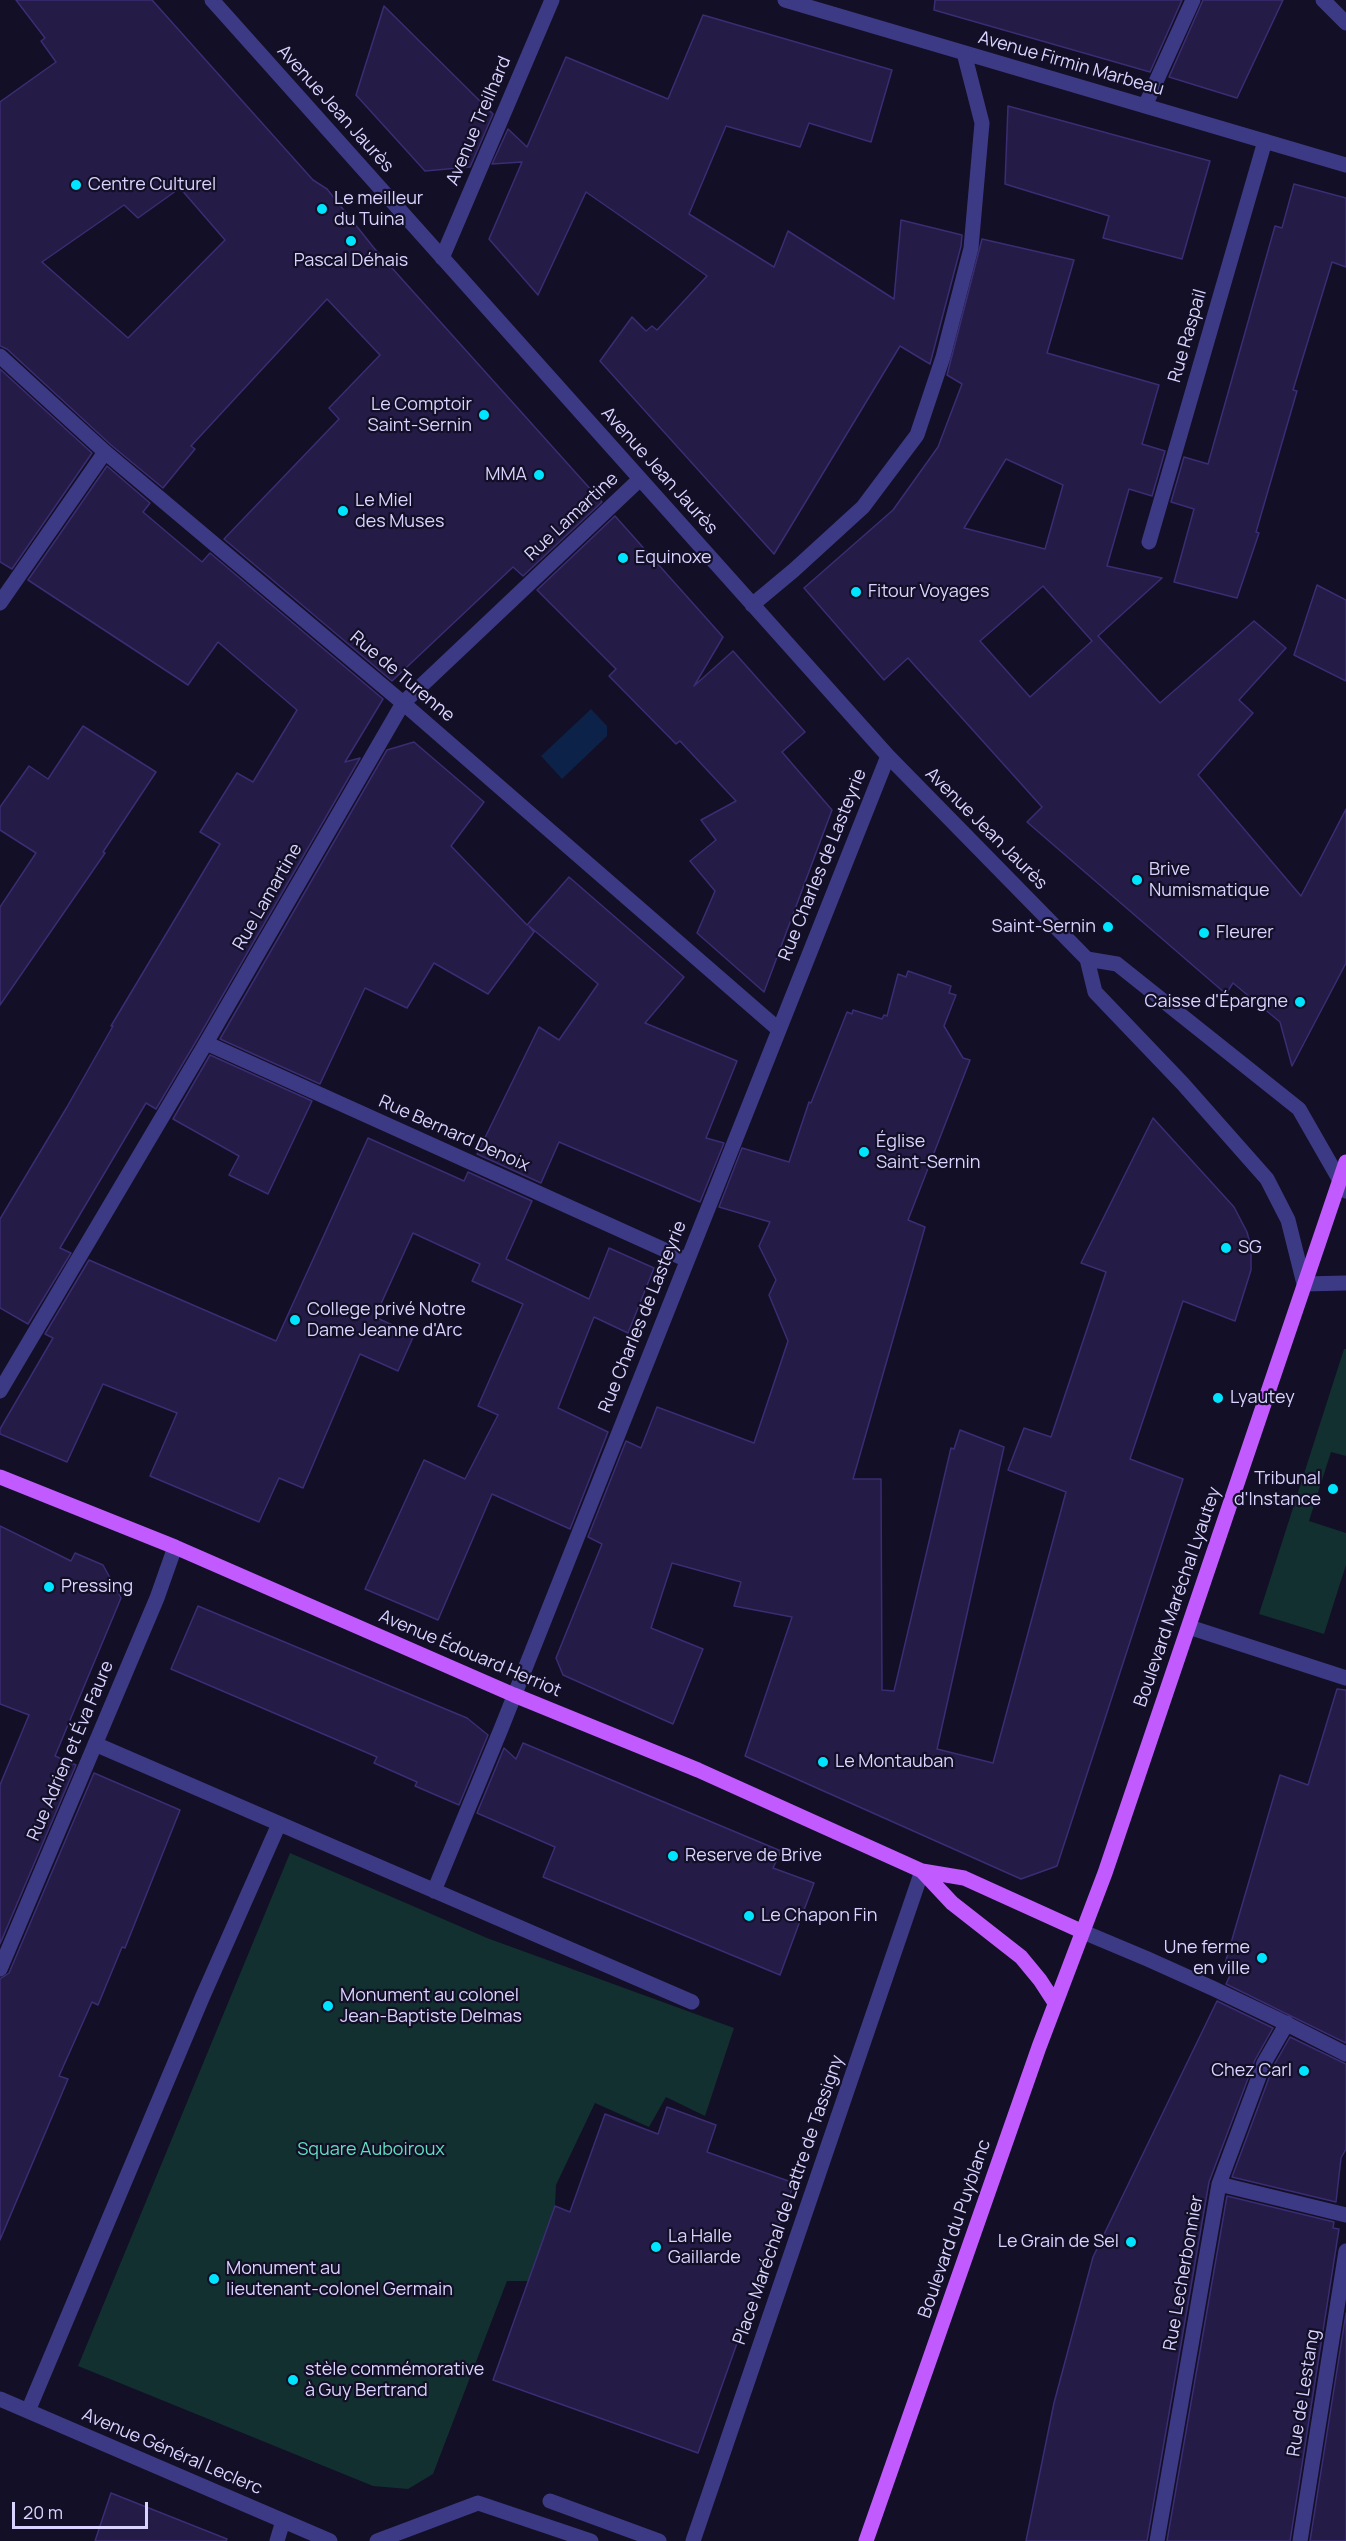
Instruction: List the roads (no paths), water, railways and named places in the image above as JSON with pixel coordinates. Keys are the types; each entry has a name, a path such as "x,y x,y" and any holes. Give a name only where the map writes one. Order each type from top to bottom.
{"main road":[{"name":"Boulevard Maréchal Lyautey","path":"1081,1931 1105,1873 1304,1284 1343,1186 1346,1162"},
{"name":"Avenue Édouard Herriot","path":"0,1477 175,1547 514,1695 698,1770 922,1871 964,1878 1081,1931"},
{"name":"Avenue Édouard Herriot","path":"922,1871 952,1903 1021,1957 1055,2003"},
{"name":"Boulevard du Puyblanc","path":"866,2541 1081,1931"}],"street":[{"name":"Avenue Jean Jaurès","path":"212,0 888,756 1087,959"},
{"name":"Avenue Treilhard","path":"442,258 552,0"},
{"name":"Avenue Firmin Marbeau","path":"785,0 835,7 964,53 1346,165"},
{"path":"1145,106 1193,0"},
{"path":"1323,0 1346,23"},
{"path":"752,605 863,507 916,435 943,357 971,248 982,123 964,53"},
{"name":"Rue Raspail","path":"1149,542 1265,141"},
{"name":"Rue de Turenne","path":"0,356 105,452 403,703 778,1029"},
{"path":"0,603 105,452"},
{"name":"Rue Lamartine","path":"0,1391 206,1043 403,703 640,479"},
{"name":"Rue Charles de Lasteyrie","path":"434,1891 888,756"},
{"path":"1343,1186 1299,1109 1118,964 1087,959 1095,992 1183,1084 1267,1179 1288,1220 1304,1284 1346,1283"},
{"name":"Rue Bernard Denoix","path":"206,1043 687,1260"},
{"name":"Rue Adrien et Éva Faure","path":"0,1969 157,1598 175,1547"},
{"path":"1188,1627 1346,1678"},
{"path":"95,1744 692,2002"},
{"path":"28,2411 202,1998 279,1824"},
{"name":"Place Maréchal de Lattre de Tassigny","path":"693,2541 922,1871"},
{"path":"1081,1931 1147,1958 1287,2023 1346,2054"},
{"name":"Rue Lecherbonnier","path":"1157,2541 1219,2184 1264,2063 1287,2023"},
{"path":"1219,2184 1346,2215"},
{"name":"Rue de Lestang","path":"1300,2541 1346,2251"},
{"name":"Avenue Général Leclerc","path":"0,2399 330,2541"},
{"path":"550,2501 659,2541"},
{"path":"377,2541 478,2503 591,2541"},
{"path":"277,2541 284,2521"}],"water":[{"path":"591,709 607,726 607,736 562,779 541,756"}],"place":[{"name":"Centre Culturel","path":"76,185"},
{"name":"Le meilleur du Tuina","path":"322,209"},
{"name":"Pascal Déhais","path":"351,241"},
{"name":"Le Comptoir Saint-Sernin","path":"484,415"},
{"name":"MMA","path":"539,475"},
{"name":"Le Miel des Muses","path":"343,511"},
{"name":"Equinoxe","path":"623,558"},
{"name":"Fitour Voyages","path":"856,592"},
{"name":"Brive Numismatique","path":"1137,880"},
{"name":"Saint-Sernin","path":"1108,927"},
{"name":"Fleurer","path":"1204,933"},
{"name":"Caisse d'Épargne","path":"1300,1002"},
{"name":"Église Saint-Sernin","path":"864,1152"},
{"name":"SG","path":"1226,1248"},
{"name":"College privé Notre Dame Jeanne d'Arc","path":"295,1320"},
{"name":"Lyautey","path":"1218,1398"},
{"name":"Tribunal d'Instance","path":"1333,1489"},
{"name":"Pressing","path":"49,1587"},
{"name":"Le Montauban","path":"823,1762"},
{"name":"Reserve de Brive","path":"673,1856"},
{"name":"Le Chapon Fin","path":"749,1916"},
{"name":"Une ferme en ville","path":"1262,1958"},
{"name":"Monument au colonel Jean-Baptiste Delmas","path":"328,2006"},
{"name":"Chez Carl","path":"1304,2071"},
{"name":"Le Grain de Sel","path":"1131,2242"},
{"name":"La Halle Gaillarde","path":"656,2247"},
{"name":"Monument au lieutenant-colonel Germain","path":"214,2279"},
{"name":"stèle commémorative à Guy Bertrand","path":"293,2380"}],"park label":[{"name":"Square Auboiroux","path":"371,2150"}]}
